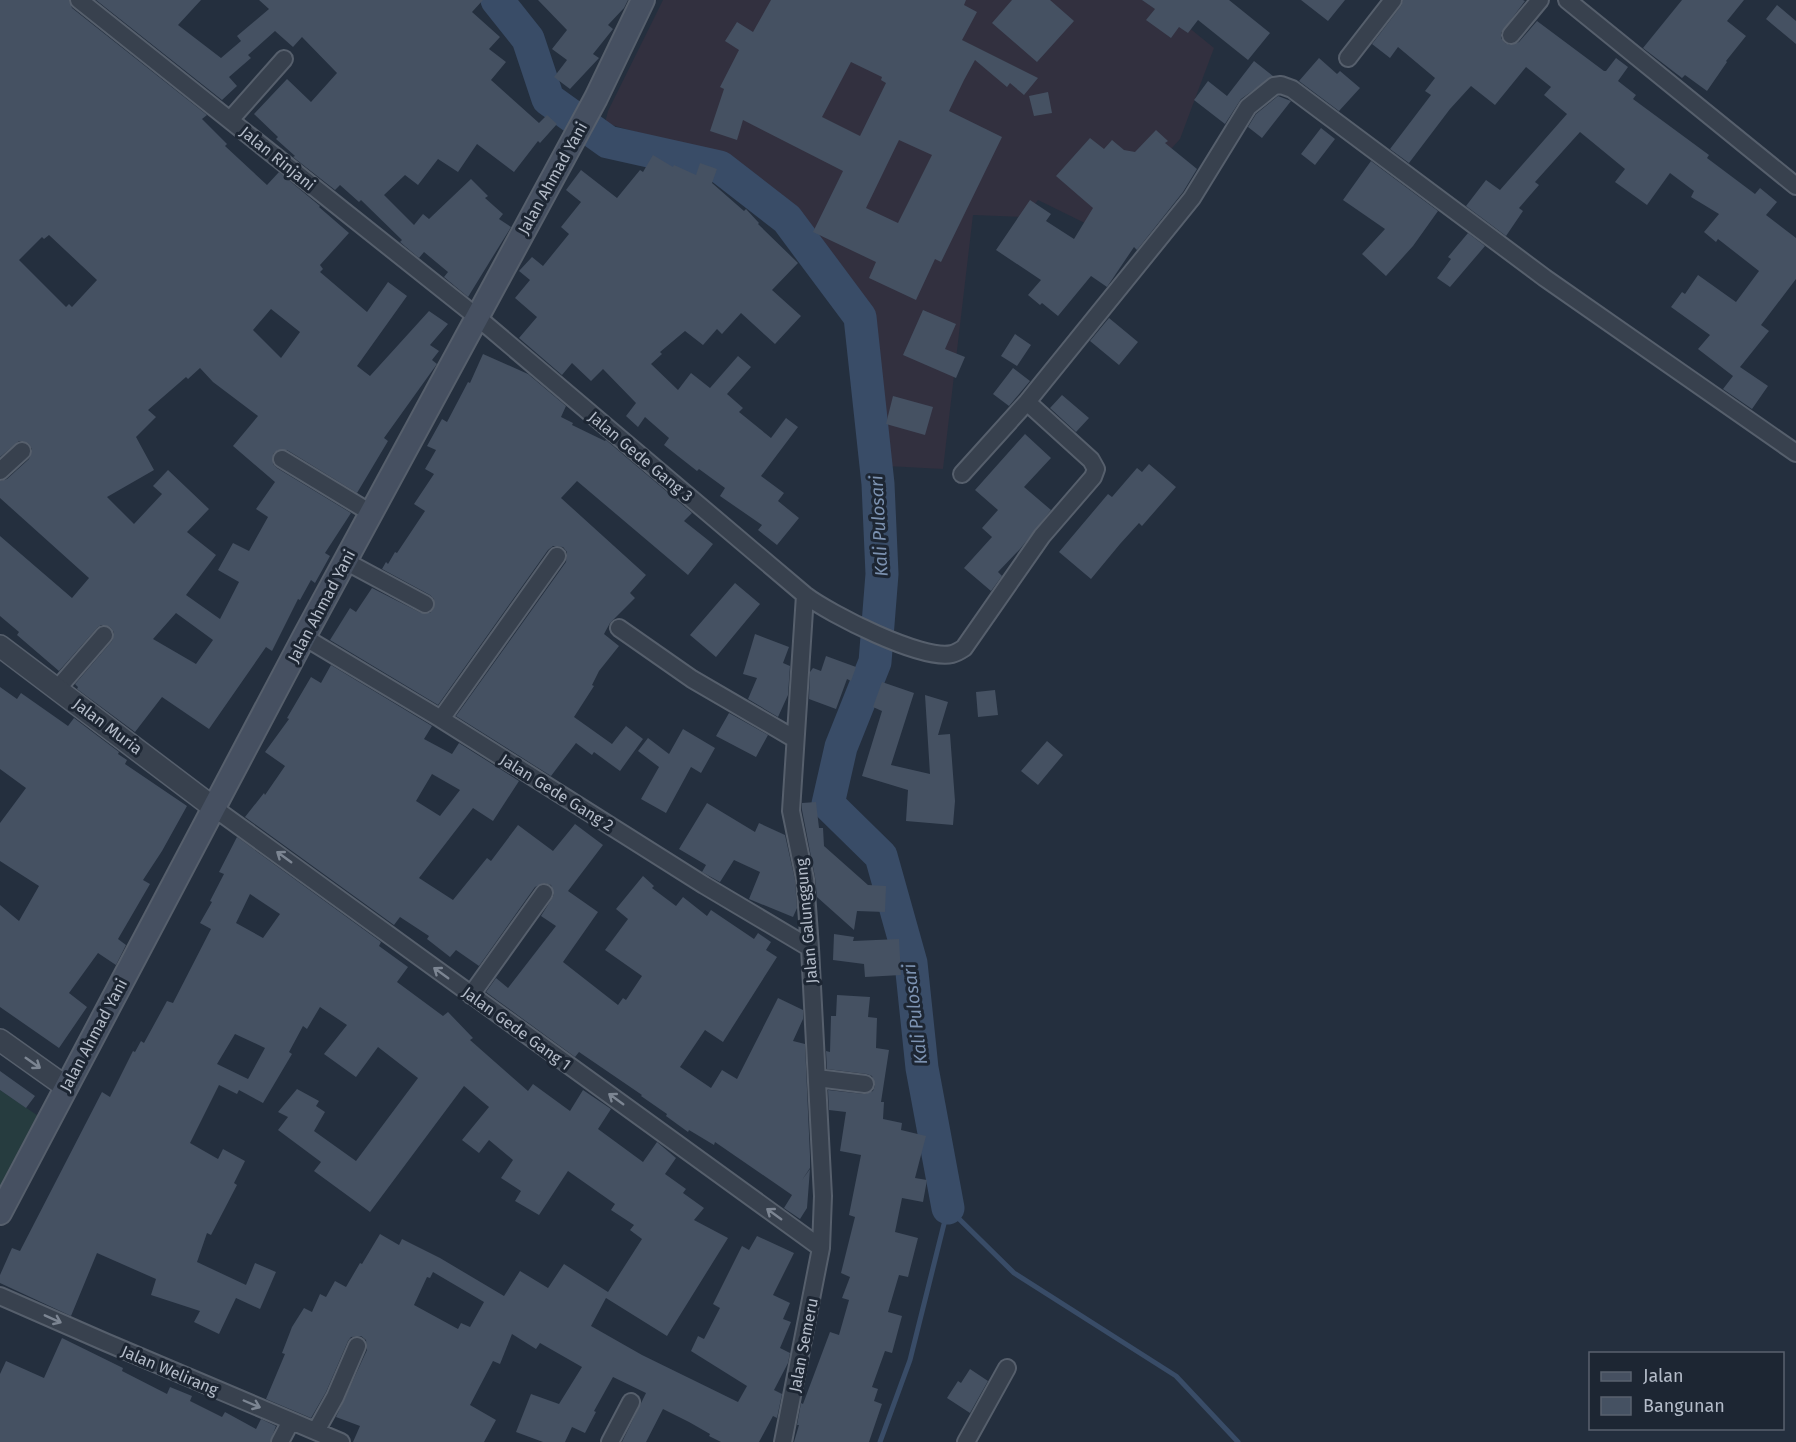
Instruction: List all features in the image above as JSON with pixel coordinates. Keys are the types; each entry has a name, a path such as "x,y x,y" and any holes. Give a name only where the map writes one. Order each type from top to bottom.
{"main road":[{"name":"Jalan Ahmad Yani","path":"0,1213 370,513 596,98 643,0"}],"street":[{"name":"Jalan Rinjani","path":"79,0 477,317"},
{"path":"1347,58 1394,0"},
{"path":"1511,35 1540,0"},
{"path":"1567,0 1796,186"},
{"path":"230,120 284,59"},
{"path":"962,474 1027,402 1192,198 1248,107 1274,86 1281,85 1292,89 1545,278 1796,453"},
{"name":"Jalan Gede Gang 3","path":"477,317 823,609 905,646 947,655 964,648 1041,536 1093,477 1096,469 1091,460 1027,402"},
{"path":"0,471 22,451"},
{"path":"282,459 370,513"},
{"path":"441,719 557,556"},
{"path":"345,561 425,604"},
{"name":"Jalan Galunggung","path":"805,595 791,812 805,879 810,948 823,1196 821,1248"},
{"path":"619,628 692,680 795,739"},
{"path":"58,688 104,635"},
{"name":"Jalan Gede Gang 2","path":"304,637 441,719 810,948"},
{"name":"Jalan Muria","path":"0,646 214,808"},
{"name":"Jalan Gede Gang 1","path":"214,808 821,1248"},
{"path":"471,994 544,893"},
{"path":"0,1040 66,1086"},
{"path":"817,1078 865,1084"},
{"name":"Jalan Semeru","path":"783,1442 821,1248"},
{"name":"Jalan Welirang","path":"0,1296 341,1442"},
{"path":"316,1431 357,1346"},
{"path":"966,1442 1007,1368"},
{"path":"610,1442 631,1402"},
{"path":"280,1442 291,1420"}],"shaded area":[{"path":"663,0 1155,0 1214,48 1180,139 1099,230 1038,200 1025,217 973,215 943,469 868,465 850,326 739,162 605,123 608,111"}],"green space":[{"path":"0,1090 47,1122 0,1213"}],"building":[{"path":"0,0 69,0 72,8 207,115 202,119 227,144 225,146 267,185 279,172 349,233 320,265 323,269 320,272 367,312 388,282 407,296 357,366 370,376 429,311 448,324 430,345 439,351 432,360 437,364 384,438 388,441 357,493 287,450 278,450 273,454 273,464 277,468 351,513 325,553 330,556 315,583 311,580 300,600 298,599 272,651 266,647 209,729 162,697 135,732 77,689 75,684 112,641 114,632 110,627 101,625 97,628 59,671 17,635 19,632 0,616 0,536 72,598 89,578 0,498 0,481 7,479 29,459 32,449 29,444 19,441 0,457","holes":["49,235 97,280 72,307 69,304 66,307 19,260 42,237 44,239","271,309 300,332 281,358 253,330","200,368 213,382 258,416 233,446 275,482 256,509 268,517 249,551 233,543 218,570 239,582 220,619 186,595 216,555 187,532 209,509 168,470 153,486 162,494 134,524 107,497 154,470 136,437 156,417 148,410 186,377 188,379","176,613 213,640 196,664 153,639"]},
{"path":"96,0 201,0 178,25 221,58 241,41 237,36 269,9 259,0 483,0 472,12 500,37 489,49 506,62 491,80 539,123 547,115 557,124 540,143 538,141 514,172 477,144 458,172 438,159 418,185 405,175 384,195 414,225 423,214 429,219 471,179 488,196 485,198 503,214 499,219 511,227 468,297 444,277 448,272 424,252 419,258 400,242 402,240 361,200 359,202 340,185 335,190 293,157 295,156 276,139 278,137 254,114 287,79 311,102 337,73 302,37 293,47 275,31 248,55 251,58 229,77 237,86 222,100"},
{"path":"538,0 628,0 624,8 608,25 613,29 593,54 599,58 570,89 554,77 567,60 552,49 567,30"},
{"path":"771,0 966,0 964,5 977,12 962,40 1038,78 1024,95 1010,83 1007,87 975,60 964,80 949,111 1002,137 941,262 935,259 916,300 869,278 876,262 813,232 843,171 743,120 737,140 710,131 724,89 720,87 739,50 725,41 737,22 753,32","holes":["851,62 882,77 881,80 886,83 860,136 822,117","899,140 932,155 898,223 866,208"]},
{"path":"1012,0 1050,0 1074,21 1037,62 992,23"},
{"path":"1142,0 1229,0 1270,33 1248,60 1198,20 1188,33 1179,27 1171,38 1146,20 1155,9"},
{"path":"1301,0 1345,0 1328,21"},
{"path":"1403,0 1525,1 1501,33 1501,38 1505,43 1510,45 1519,42 1537,21 1604,71 1616,58 1628,67 1618,81 1636,95 1633,99 1709,155 1707,158 1755,194 1760,188 1777,202 1766,215 1796,238 1796,279 1761,325 1769,331 1740,367 1768,386 1752,409 1723,389 1733,376 1698,349 1710,335 1671,307 1682,292 1685,294 1698,275 1736,302 1759,271 1718,239 1716,242 1704,232 1719,214 1691,197 1694,191 1670,173 1647,205 1615,182 1625,169 1580,132 1535,182 1539,185 1519,208 1523,211 1506,236 1466,206 1486,180 1500,190 1567,114 1544,95 1551,87 1526,67 1495,105 1471,86 1450,109 1409,163 1390,149 1431,95 1425,91 1435,78 1398,47 1390,58 1372,44 1401,6"},
{"path":"1682,0 1744,0 1727,21 1746,36 1726,61 1707,91 1685,75 1682,78 1643,48"},
{"path":"1777,5 1796,21 1796,44 1766,19"},
{"path":"1319,58 1337,74 1340,71 1360,88 1339,111 1299,81"},
{"path":"1254,61 1273,76 1241,99 1225,124 1194,100 1208,81 1227,96"},
{"path":"1048,92 1052,113 1034,116 1029,96"},
{"path":"1278,96 1291,101 1262,138 1248,127 1256,114"},
{"path":"1321,128 1335,139 1315,165 1301,154"},
{"path":"1156,130 1168,141 1165,143 1197,169 1183,192 1137,250 1134,247 1107,287 1091,276 1058,316 1028,295 1041,280 996,250 1030,200 1051,214 1046,221 1074,239 1093,208 1056,176 1090,138 1104,149 1112,140 1124,150 1135,152"},
{"path":"653,155 673,167 674,165 696,175 700,163 717,169 712,183 744,211 746,209 798,263 772,290 801,316 775,344 741,313 722,334 717,329 703,345 685,331 660,352 662,354 651,364 678,390 691,373 710,388 738,356 751,367 727,394 743,408 739,412 771,438 786,418 798,427 761,476 784,493 778,501 799,518 777,545 758,530 762,525 720,496 725,488 699,469 697,471 664,445 669,438 645,417 638,427 626,416 636,403 603,369 591,381 572,363 562,375 519,338 537,317 515,298 530,280 519,271 532,257 543,266 569,234 561,227 581,202 566,190 581,170 617,198 640,170 643,172"},
{"path":"1371,161 1438,211 1413,246 1386,276 1362,254 1385,229 1343,200"},
{"path":"1468,233 1485,246 1450,287 1437,278 1451,259 1448,257"},
{"path":"923,310 956,324 945,349 965,357 956,378 903,355"},
{"path":"1109,318 1138,342 1119,365 1090,341"},
{"path":"1015,334 1031,345 1017,366 1001,356"},
{"path":"483,354 528,374 566,406 561,417 573,423 572,425 606,440 692,513 684,521 713,544 688,575 577,481 561,498 646,575 630,593 635,598 610,623 604,634 619,646 599,671 592,685 594,686 574,717 612,744 626,726 643,739 620,771 594,752 592,755 576,743 551,776 456,716 566,562 567,552 563,547 553,546 548,550 438,705 330,640 350,608 356,612 372,588 421,613 430,613 434,608 434,599 430,595 382,569 395,552 397,553 425,511 414,504 434,474 425,469 436,450 427,446 442,419 447,422 468,382 470,383"},
{"path":"1013,368 1030,381 1009,406 993,394"},
{"path":"1062,395 1089,418 1076,432 1050,408"},
{"path":"893,396 933,407 925,435 886,424"},
{"path":"1025,434 1051,458 1024,487 1051,510 998,572 1002,576 991,591 964,568 992,537 982,528 998,510 975,490"},
{"path":"1149,464 1176,487 1142,526 1139,523 1091,579 1059,552 1108,494 1112,497 1137,468 1142,472"},
{"path":"735,583 760,604 716,657 690,635"},
{"path":"755,634 789,647 783,663 790,666 788,695 778,717 748,699 757,678 743,674"},
{"path":"826,656 856,667 851,681 847,679 836,709 809,699 810,672 813,668 821,671"},
{"path":"331,665 432,726 424,739 452,754 459,743 519,781 493,821 473,808 419,878 453,900 487,858 491,861 518,825 553,851 575,824 603,845 568,891 598,912 563,962 618,1005 623,998 626,1000 642,976 605,950 628,919 616,909 643,876 654,886 652,888 676,906 683,897 707,916 711,910 754,939 758,933 771,942 766,950 777,957 723,1042 705,1030 680,1067 711,1088 722,1070 737,1079 778,998 803,1010 803,1019 793,1041 805,1044 810,1156 810,1168 802,1180 810,1169 807,1208 800,1219 784,1208 792,1195 715,1142 714,1145 689,1130 688,1132 642,1095 579,1052 575,1057 486,992 496,978 508,988 556,926 541,916 554,895 551,885 544,883 535,887 479,966 456,950 450,957 427,939 429,936 400,917 394,925 245,817 264,793 265,795 285,766 265,752 289,719 287,718 311,677 321,683","holes":["432,774 460,790 440,816 416,801"]},
{"path":"882,682 914,693 891,765 930,774 925,695 948,702 938,735 950,734 955,801 953,825 906,821 908,790 862,776 882,711 873,707"},
{"path":"0,687 17,699 21,693 68,726 74,718 119,752 118,754 127,760 125,764 187,806 143,880 150,884 118,939 126,945 116,965 98,953 69,993 87,1007 59,1048 0,1007 0,905 19,921 39,886 0,861 0,823 26,788 0,769"},
{"path":"995,690 998,715 978,717 976,692"},
{"path":"729,713 768,735 756,757 716,736"},
{"path":"683,729 715,748 701,773 691,767 666,813 641,799 659,767 638,751 648,738 669,754"},
{"path":"1047,741 1063,755 1038,785 1021,771"},
{"path":"816,802 819,828 823,828 824,846 868,885 886,886 885,912 857,911 854,930 817,897 802,810 802,803"},
{"path":"707,803 755,832 759,823 785,835 795,880 797,908 793,917 749,899 760,872 734,860 720,882 702,872 706,865 679,849"},
{"path":"237,837 381,942 379,946 408,967 397,982 443,1016 448,1012 473,1038 470,1040 528,1091 533,1084 570,1111 583,1090 611,1109 598,1129 643,1162 657,1142 676,1158 665,1174 686,1189 683,1193 704,1208 694,1220 728,1238 667,1336 606,1298 591,1326 642,1355 738,1402 747,1386 691,1351 698,1336 704,1339 720,1308 713,1304 742,1246 749,1250 757,1236 794,1253 773,1295 790,1303 783,1319 791,1322 780,1348 790,1353 788,1363 774,1390 782,1394 777,1418 773,1416 759,1442 721,1442 663,1409 646,1442 622,1442 646,1393 613,1377 585,1433 572,1427 565,1442 543,1442 516,1432 531,1394 559,1404 582,1367 540,1343 536,1349 512,1334 500,1364 493,1361 470,1405 496,1420 484,1442 353,1442 360,1426 336,1417 367,1350 366,1340 361,1336 351,1337 348,1341 326,1392 311,1418 266,1399 285,1354 282,1353 292,1327 304,1308 312,1312 320,1294 326,1297 335,1281 346,1287 380,1234 399,1245 402,1239 440,1258 504,1296 520,1271 548,1288 564,1264 608,1292 642,1239 630,1230 634,1225 611,1210 615,1204 568,1171 539,1215 515,1201 521,1191 501,1178 513,1160 489,1140 479,1153 462,1140 489,1107 464,1086 370,1212 314,1171 321,1162 278,1130 288,1117 278,1112 297,1089 319,1101 316,1106 325,1112 314,1131 356,1161 418,1078 378,1047 356,1077 324,1054 347,1025 320,1007 307,1029 303,1026 289,1052 292,1054 263,1103 239,1090 237,1094 219,1085 190,1143 218,1159 223,1149 245,1161 234,1183 237,1185 211,1235 207,1233 197,1262 246,1285 255,1263 276,1272 260,1309 236,1298 219,1334 194,1322 200,1311 151,1295 156,1279 97,1253 71,1316 0,1283 0,1275 12,1248 20,1251 102,1092 110,1097 133,1051 135,1052 141,1041 144,1043 167,1001 173,1003 211,929 200,923 224,874 219,872","holes":["250,894 280,914 263,938 236,923","235,1034 265,1048 248,1079 217,1064","433,1272 484,1302 470,1327 461,1323 458,1329 414,1305 427,1277 430,1278"]},
{"path":"834,934 854,937 853,941 899,939 901,975 865,977 864,964 833,960"},
{"path":"837,995 870,997 868,1017 877,1018 876,1048 889,1050 881,1102 884,1102 883,1119 902,1123 901,1130 926,1136 915,1178 927,1180 923,1202 902,1198 895,1232 918,1238 908,1277 899,1275 888,1312 902,1316 892,1353 885,1351 872,1387 878,1389 874,1401 882,1404 869,1442 794,1442 799,1425 797,1425 801,1403 803,1404 830,1332 839,1335 849,1300 842,1298 850,1277 841,1273 855,1217 849,1215 861,1155 840,1151 846,1112 829,1110 828,1090 864,1094 873,1091 875,1085 872,1076 867,1074 827,1069 826,1051 830,1052 831,1016 836,1016"},
{"path":"0,1071 35,1096 26,1108 0,1090"},
{"path":"62,1338 123,1368 122,1371 167,1394 170,1387 192,1396 190,1401 222,1417 225,1412 256,1429 261,1419 276,1426 270,1442 0,1442 0,1374 6,1361 44,1378"},
{"path":"970,1369 988,1381 970,1413 947,1398 958,1381 961,1383"}],"waterway":[{"name":"Kali Pulosari","path":"497,0 528,39 548,99 608,142 720,167 787,219 860,317 878,484 882,574 875,662 841,747 828,804 881,856 911,963 922,1068 948,1208"},
{"path":"948,1208 1014,1273 1176,1376 1238,1442"},
{"path":"880,1442 910,1360 948,1208"}]}
